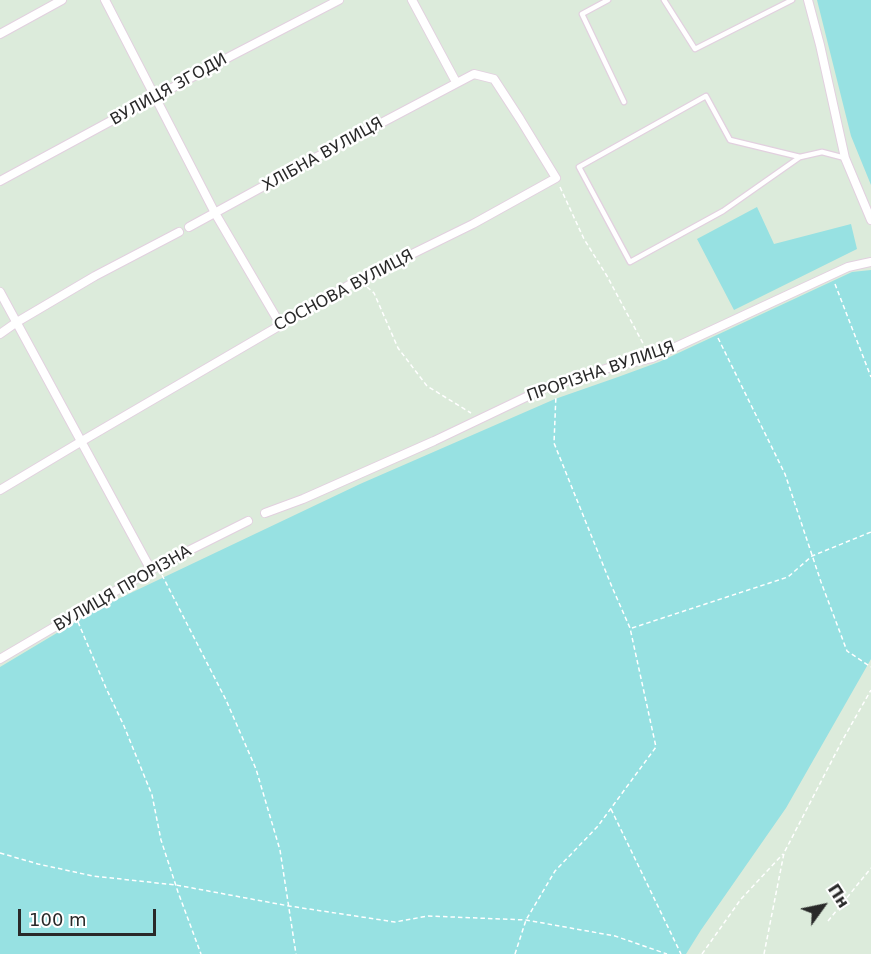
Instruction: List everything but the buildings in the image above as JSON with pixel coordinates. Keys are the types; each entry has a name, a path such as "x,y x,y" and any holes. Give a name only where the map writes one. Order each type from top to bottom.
{"street":[{"path":"0,34 62,0"},
{"path":"105,0 215,213 280,324"},
{"name":"ВУЛИЦЯ ЗГОДИ","path":"0,181 339,0"},
{"path":"412,0 456,82 474,74 494,79 556,178"},
{"path":"808,0 845,158 871,220"},
{"name":"ХЛІБНА ВУЛИЦЯ","path":"189,227 456,82"},
{"name":"СОСНОВА ВУЛИЦЯ","path":"0,490 280,324 360,280 473,224 556,178"},
{"path":"0,334 16,322 95,276 179,232"},
{"name":"ПРОРІЗНА ВУЛИЦЯ","path":"266,513 303,500 556,384 651,358 848,267 871,262"},
{"path":"0,292 81,441 154,568"},
{"name":"ВУЛИЦЯ ПРОРІЗНА","path":"0,659 154,568 248,521"}],"lane":[{"path":"608,0 582,14 624,102"},
{"path":"664,0 695,49 792,0"},
{"path":"800,157 730,140 706,96 579,167 630,262 723,211 800,157 822,152 845,158"}],"path":[{"path":"556,178 584,239 607,276 651,358"},
{"path":"832,275 871,377"},
{"path":"360,280 374,293 398,348 427,386 481,419"},
{"path":"714,329 785,474 847,651 871,667"},
{"path":"515,954 526,920 555,871 598,826 656,747 630,628 554,443 556,384"},
{"path":"630,628 788,577 812,556 871,531"},
{"path":"154,568 226,700 256,769 280,850 296,954"},
{"path":"76,616 152,795 161,840 201,954"},
{"path":"702,954 741,899 784,853 871,690"},
{"path":"611,808 681,954"},
{"path":"0,853 93,876 176,885 289,906 395,922 428,916 526,920 615,936 667,954"},
{"path":"764,954 784,853"},
{"path":"828,921 871,868"}],"shaded area":[{"path":"817,0 871,0 871,185 851,136"},
{"path":"757,207 774,244 851,224 857,249 734,310 697,239"},
{"path":"871,270 871,659 786,808 686,954 0,954 0,667 97,609 360,484 555,399 659,362 852,272"}]}
